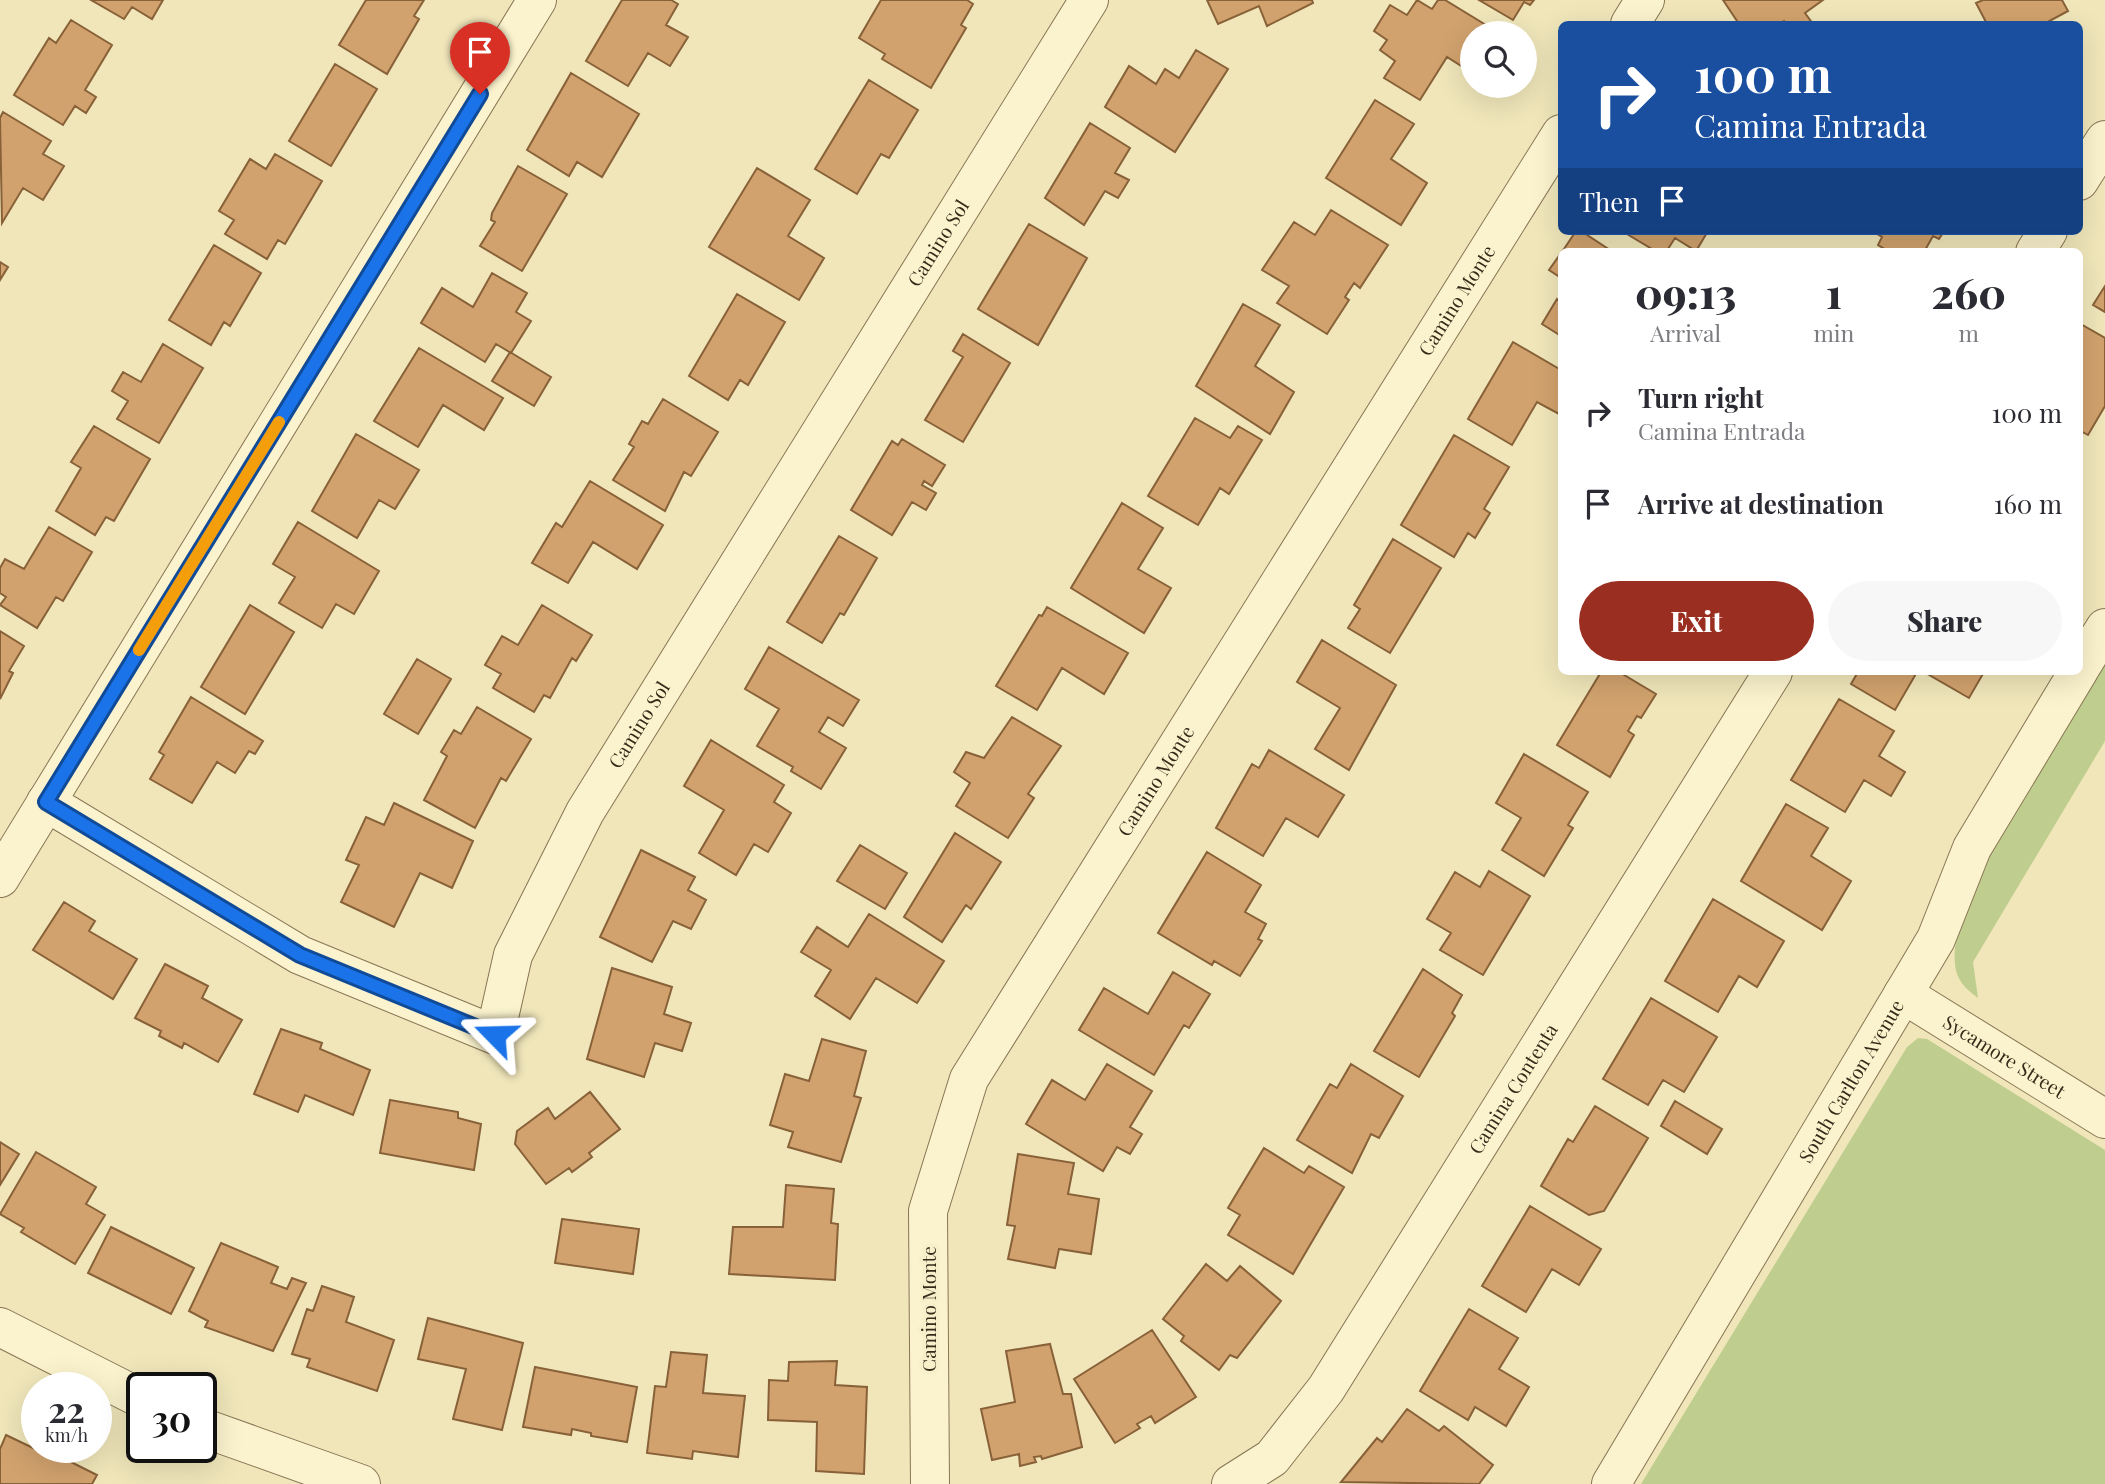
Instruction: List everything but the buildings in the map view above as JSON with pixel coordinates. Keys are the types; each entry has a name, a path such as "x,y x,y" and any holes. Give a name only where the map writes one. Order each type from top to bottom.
{"street":[{"path":"0,878 537,0"},
{"name":"Camino Sol","path":"46,802 300,955 495,1035 513,955 585,812 1089,0"},
{"path":"1632,21 1645,0"},
{"name":"Camino Monte","path":"930,1484 928,1211 969,1079 1558,139"},
{"path":"2083,175 2105,140"},
{"name":"South Carlton Avenue","path":"2083,663 2105,628"},
{"name":"Camina Contenta","path":"1231,1484 1272,1458 1326,1389 1771,675"},
{"name":"South Carlton Avenue","path":"1611,1484 1936,939 1972,848 2076,675"},
{"name":"Sycamore Street","path":"1903,994 2105,1119"},
{"path":"0,1327 126,1390"},
{"path":"217,1433 361,1484"}],"green space":[{"path":"2105,664 2105,741 1973,962 1978,998 1962,984 1955,964 1958,933 1969,896 2012,812"},
{"path":"1918,1038 1927,1039 2105,1150 2105,1484 1641,1484 1907,1047"}],"slow traffic":[{"path":"139,650 279,422"}],"route":[{"path":"480,94 46,802 300,955 495,1035"}]}
